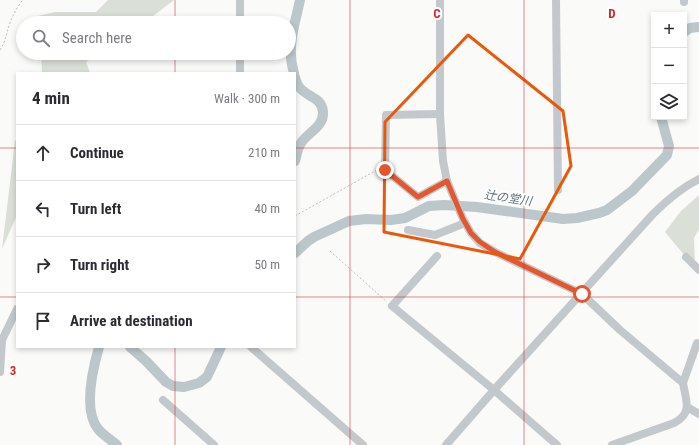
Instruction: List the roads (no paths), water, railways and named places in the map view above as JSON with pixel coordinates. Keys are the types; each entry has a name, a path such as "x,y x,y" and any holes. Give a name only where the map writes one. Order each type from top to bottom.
{"street":[{"path":"240,0 240,16"},
{"path":"440,0 440,114 443,161 449,184 464,221 471,233 480,242 495,252 582,294 620,330 683,383"},
{"path":"556,0 558,190"},
{"path":"240,60 240,72"},
{"path":"440,114 386,115 385,170 418,197 449,184"},
{"path":"446,445 494,390 668,199 687,185 699,179"},
{"path":"408,230 435,235 464,221"},
{"path":"437,256 392,306 494,390 557,445"},
{"path":"686,257 699,270"},
{"path":"0,372 1,339 16,311"},
{"path":"612,445 674,424 682,419 686,413 687,407 683,383 698,342"},
{"path":"252,348 363,445"},
{"path":"163,400 214,445"},
{"path":"687,407 699,414"}],"waterway":[{"path":"296,18 300,0"},
{"name":"辻の堂川","path":"687,30 690,28 699,27"},
{"path":"292,60 294,72"},
{"path":"296,80 303,91 320,103 323,112 321,122 304,139 300,145 296,157"},
{"name":"辻の堂川","path":"296,252 314,237 349,221 366,219 391,220 405,218 429,206 444,205 477,207 563,219 577,218 599,213 607,210 632,191 667,155 669,146 662,120"},
{"name":"辻の堂川","path":"99,348 92,377 90,400 91,411 93,421 98,429 117,445"},
{"name":"辻の堂川","path":"131,348 166,382 173,386 184,387 199,383 207,377 221,348"}]}
